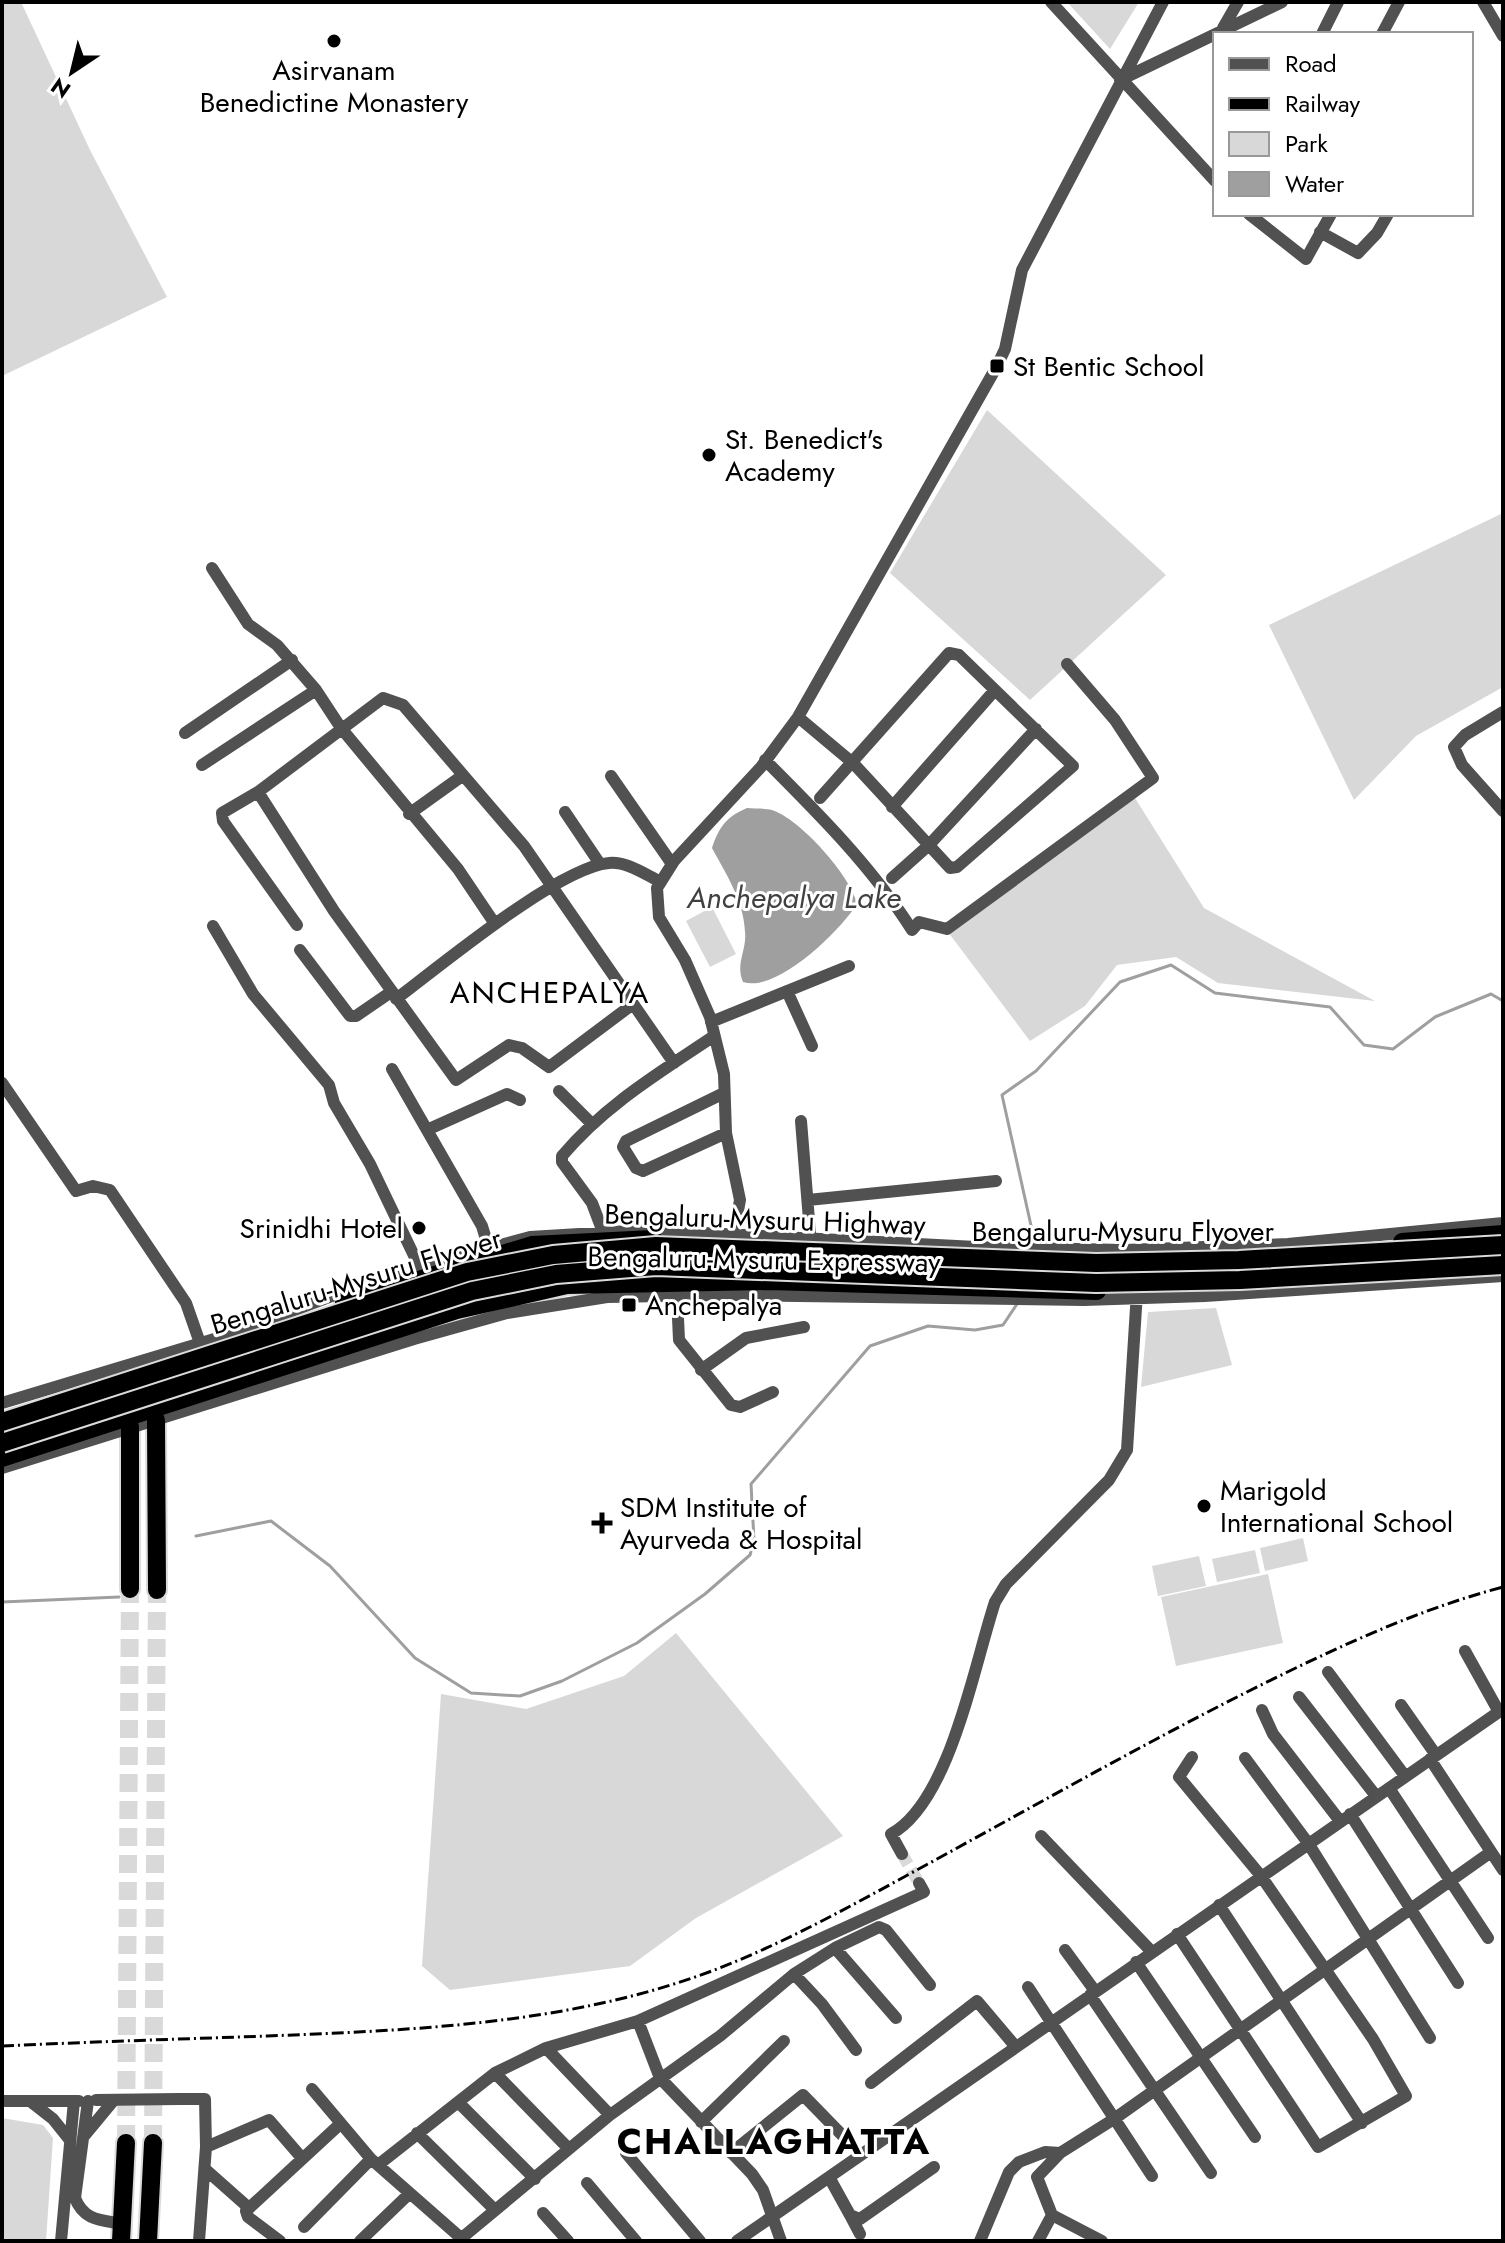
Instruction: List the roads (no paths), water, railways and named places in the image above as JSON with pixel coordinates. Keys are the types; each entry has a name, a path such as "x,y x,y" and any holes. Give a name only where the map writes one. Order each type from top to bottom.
{"highway":[{"name":"Bengaluru-Mysuru Highway","path":"2,1414 424,1276 532,1245 731,1238 1073,1254 1321,1248 1503,1234"},
{"name":"Bengaluru-Mysuru Flyover","path":"2,1422 467,1272 584,1250 656,1246 1096,1263 1239,1260 1503,1245"},
{"name":"Bengaluru-Mysuru Expressway","path":"2,1443 472,1291 586,1270 656,1266 1111,1283 1240,1280 1503,1265"},
{"name":"Bengaluru-Mysuru Expressway","path":"2,1458 457,1310 567,1285 1082,1296 1503,1274"},
{"path":"156,1420 157,1590"},
{"path":"130,1427 130,1589"},
{"path":"122,2232 126,2143"},
{"path":"148,2241 153,2143"}],"street":[{"path":"1051,2 1213,179"},
{"path":"725,1288 731,1238 740,1200 726,1133 724,1074 711,1022 685,960 659,917 657,888 672,864 765,760 798,717 997,366 1005,349 1022,270 1163,2"},
{"path":"1219,31 1238,2"},
{"path":"1219,31 1282,2"},
{"path":"1323,32 1338,2"},
{"path":"1383,32 1399,2"},
{"path":"1483,2 1503,36"},
{"path":"1120,80 1213,34"},
{"path":"1252,216 1306,259 1330,216"},
{"path":"1320,232 1358,253 1377,233 1387,216"},
{"path":"212,568 248,624 292,660 409,814 458,869 495,924"},
{"path":"798,717 853,763 944,864 957,867 1071,770 1072,764 959,655 949,653 853,763 820,798"},
{"path":"185,733 292,660"},
{"path":"765,760 814,809 880,885 912,930 919,922 947,929 1153,778 1115,720 1067,664"},
{"path":"202,765 316,690"},
{"path":"892,807 995,690"},
{"path":"297,925 222,818 225,810 258,792 383,698 393,699 403,705 524,846 674,1063"},
{"path":"1503,712 1465,735 1454,747 1462,765 1503,811"},
{"path":"892,878 929,845 1036,729"},
{"path":"409,814 462,776"},
{"path":"611,776 672,864"},
{"path":"258,792 393,995 456,1080 509,1045 522,1048 549,1067 633,1004"},
{"path":"565,812 600,864"},
{"path":"300,950 350,1016 356,1016 393,995 554,886 600,864 617,863 661,882"},
{"path":"213,926 253,994 329,1085 334,1103 370,1164 419,1266"},
{"path":"711,1022 849,966"},
{"path":"787,991 812,1046"},
{"path":"603,1232 592,1203 561,1159 591,1123 633,1088 714,1036"},
{"path":"392,1069 482,1226 488,1246"},
{"path":"2,1083 76,1191 93,1186 110,1190 186,1303 200,1343"},
{"path":"559,1091 591,1123"},
{"path":"724,1093 626,1141 623,1147 636,1168 643,1171 726,1133"},
{"path":"429,1129 507,1094 520,1100"},
{"path":"801,1121 811,1242"},
{"path":"808,1200 996,1181"},
{"path":"1073,1254 1288,1244 1503,1223"},
{"path":"2,1403 200,1343 419,1266 488,1246 530,1237 603,1232 731,1238"},
{"name":"Bengaluru-Mysuru Expressway","path":"2,1468 231,1399 327,1364 507,1313 607,1297 677,1296 725,1288"},
{"path":"902,1854 891,1834 919,1812 939,1779 995,1602 1006,1584 1109,1480 1127,1450 1137,1294"},
{"path":"677,1296 679,1340 701,1370 736,1407 773,1392"},
{"path":"701,1370 746,1338 804,1327"},
{"path":"737,2241 1501,1710 1465,1651"},
{"path":"1328,1672 1405,1776"},
{"path":"1299,1697 1376,1796"},
{"path":"1401,1705 1503,1870"},
{"path":"1262,1710 1273,1734 1345,1818 1412,1908 1458,1983"},
{"path":"1177,1934 1318,2147 1362,2123 1406,2093 1261,1876 1179,1777 1192,1757"},
{"path":"1245,1758 1308,1843 1430,2038"},
{"path":"1389,1788 1452,1879 1488,1938"},
{"path":"1041,1836 1152,1952"},
{"path":"1037,2177 1060,2153 1114,2119 1491,1852"},
{"path":"304,2227 374,2162 495,2073 546,2048 638,2021 924,1892 919,1883"},
{"path":"1219,1905 1362,2123"},
{"path":"312,2089 339,2125 374,2162 459,2239 610,2115 720,2036 794,1974 835,1948 879,1927 886,1930 930,1985"},
{"path":"835,1948 896,2018"},
{"path":"1065,1950 1211,2173"},
{"path":"1136,1962 1255,2137"},
{"path":"794,1974 822,2004 856,2050"},
{"path":"1028,1987 1152,2176"},
{"path":"871,2083 977,2001 1016,2047"},
{"path":"638,2021 660,2078 757,2181 781,2241"},
{"path":"701,2122 784,2041"},
{"path":"546,2048 610,2115"},
{"path":"495,2073 569,2149"},
{"path":"731,2153 803,2095 843,2136"},
{"path":"2,2101 205,2099 206,2147 199,2241"},
{"path":"61,2241 75,2140 92,2100"},
{"path":"75,2140 114,2100"},
{"path":"30,2101 75,2140"},
{"path":"74,2101 75,2198 80,2210 92,2219 122,2232"},
{"path":"458,2102 535,2179"},
{"path":"206,2147 269,2120 301,2157"},
{"path":"280,2241 248,2217 249,2208 339,2125"},
{"path":"417,2133 495,2210"},
{"path":"980,2241 1009,2172 1019,2162 1045,2152 1060,2153"},
{"path":"626,2153 700,2241"},
{"path":"1027,2160 1052,2215 1102,2241"},
{"path":"850,2215 863,2218 934,2167"},
{"path":"205,2169 249,2208"},
{"path":"829,2177 860,2234"},
{"path":"587,2183 636,2241"},
{"path":"360,2241 409,2194"},
{"path":"543,2213 568,2241"},
{"path":"1038,2241 1052,2215"}],"water":[{"name":"Anchepalya Lake","path":"747,808 772,810 810,836 835,864 857,904 837,929 806,957 790,969 757,983 743,982 740,969 745,939 744,921 733,888 712,848 724,824"}],"waterway":[{"path":"1032,1246 1034,1239 1002,1095 1036,1071 1120,982 1171,965 1215,993 1330,1007 1364,1045 1393,1049 1435,1017 1491,994 1503,1001"},
{"path":"196,1536 271,1521 330,1566 415,1658 471,1693 520,1696 562,1681 637,1643 705,1594 750,1555 754,1540 751,1484 870,1346 928,1326 975,1330 1003,1325 1017,1304"},
{"path":"2,1602 119,1597"}],"tunnel":[{"path":"126,2143 130,1589"},
{"path":"153,2143 157,1590"},
{"path":"902,1854 919,1883"}],"railway":[{"path":"2,2046 438,2027 552,2013 663,1987 744,1958 823,1920 1294,1669 1412,1617 1503,1587"}],"place":[{"name":"Asirvanam Benedictine Monastery","path":"334,41"},
{"name":"St Bentic School","path":"997,366"},
{"name":"St. Benedict's Academy","path":"709,455"},
{"name":"Srinidhi Hotel","path":"419,1228"},
{"name":"Anchepalya","path":"629,1305"},
{"name":"Marigold International School","path":"1204,1506"},
{"name":"SDM Institute of Ayurveda & Hospital","path":"602,1523"}],"district":[{"name":"ANCHEPALYA","path":"550,993"},
{"name":"CHALLAGHATTA","path":"774,2141"}]}
